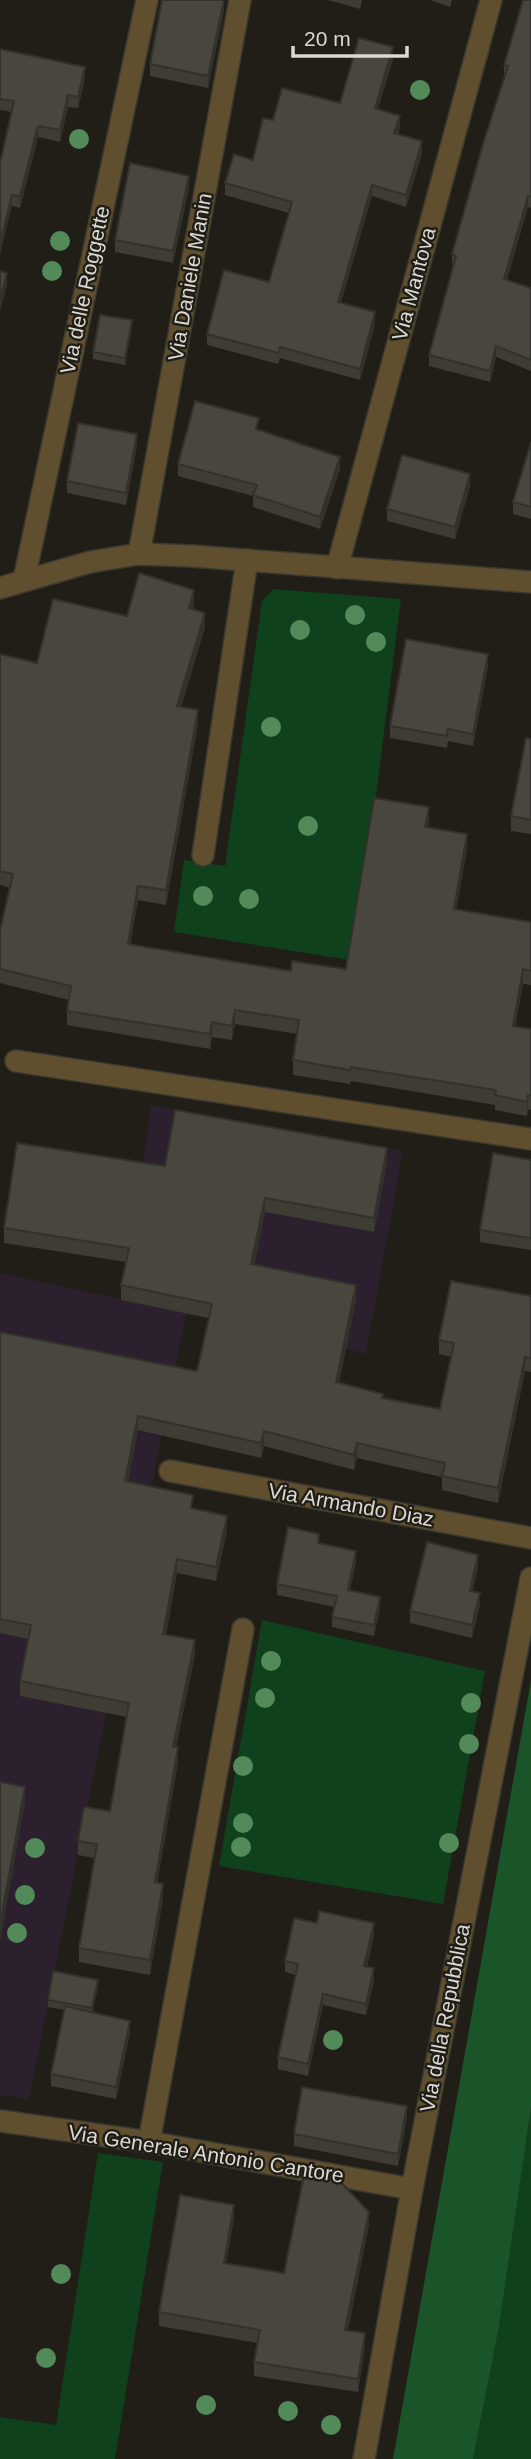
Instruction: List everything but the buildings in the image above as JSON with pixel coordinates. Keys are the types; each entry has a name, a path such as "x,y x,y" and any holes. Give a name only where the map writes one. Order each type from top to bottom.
{"street":[{"name":"Via delle Roggette","path":"24,580 147,0"},
{"name":"Via Daniele Manin","path":"139,554 240,0"},
{"name":"Via Mantova","path":"338,568 491,0"},
{"path":"0,588 90,562 139,554 531,582"},
{"path":"203,855 247,560"},
{"path":"16,1061 531,1139"},
{"name":"Via Armando Diaz","path":"170,1471 531,1538"},
{"name":"Via della Repubblica","path":"365,2459 412,2189 531,1578"},
{"path":"149,2143 243,1629"},
{"name":"Via Generale Antonio Cantore","path":"0,2120 412,2189"}],"shaded area":[{"path":"151,1105 403,1151 366,1354 280,1332 186,1314 29,2099 0,2095 0,1273 121,1299 131,1255"}],"green space":[{"path":"273,589 401,599 374,812 350,960 174,932 184,860 225,866 262,601"},
{"path":"262,1620 485,1671 443,1904 219,1866"},
{"path":"531,1680 531,2108 499,2327 473,2459 393,2459"},
{"path":"531,2108 531,2459 473,2459 499,2327"},
{"path":"98,2153 163,2162 115,2459 0,2459 0,2417 56,2425"}]}
